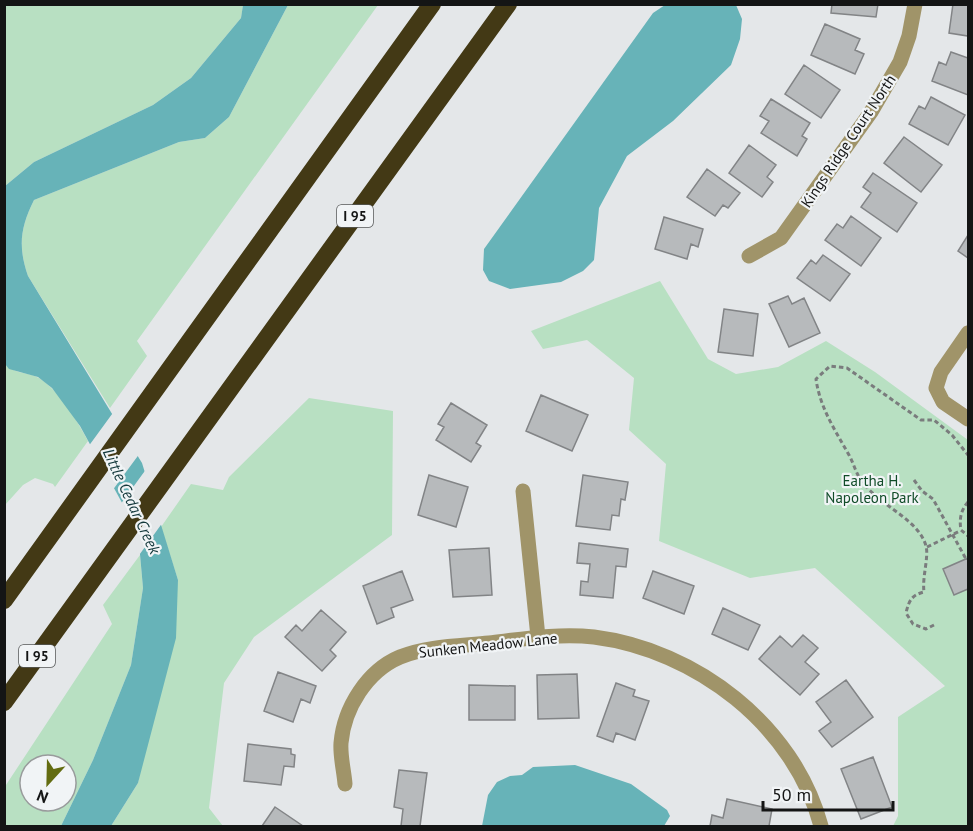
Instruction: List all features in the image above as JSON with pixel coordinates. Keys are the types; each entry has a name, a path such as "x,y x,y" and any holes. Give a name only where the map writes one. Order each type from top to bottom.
{"highway":[{"path":"4,600 432,4"},
{"name":"I 95","path":"4,702 508,4"}],"street":[{"name":"Kings Ridge Court North","path":"749,256 781,238 871,112 900,62 909,36 915,4"},
{"path":"969,333 941,372 936,388 943,402 969,419"},
{"path":"523,491 538,637"},
{"name":"Sunken Meadow Lane","path":"345,784 341,744 346,718 357,694 376,673 399,658 425,650 538,637 592,637 633,645 669,657 702,674 732,696 759,719 782,746 800,774 815,806 820,826"}],"path":[{"path":"934,625 926,628 913,624 906,613 909,601 916,594 924,592 923,575 927,547 911,524 877,497 860,479 851,458 829,420 819,396 816,379 830,366 847,368 921,420 933,420 952,435 969,455"},
{"path":"914,480 922,491 933,499 966,559"},
{"path":"961,530 962,512 969,502"},
{"path":"927,547 961,530"},
{"path":"961,530 969,536"}],"green space":[{"path":"5,5 243,5 241,18 191,78 153,105 34,162 5,186"},
{"path":"288,5 378,5 137,341 147,356 110,408 28,276 23,256 22,238 29,210 34,200 179,142 205,138 229,117"},
{"name":"Eartha H. Napoleon Park","path":"660,281 708,359 736,374 778,367 826,341 875,372 968,440 968,826 893,826 898,816 898,717 945,686 815,568 750,578 659,541 666,464 629,430 634,378 587,340 543,349 531,331"},
{"path":"5,364 13,370 39,378 54,390 88,441 55,487 53,484 35,478 23,485 5,505"},
{"path":"309,398 393,411 392,535 254,637 224,683 209,808 223,826 111,826 138,783 178,580 161,527 191,484 223,490 229,477"},
{"path":"140,555 143,588 131,665 93,760 78,791 78,753 27,753 112,624 103,605"},
{"path":"18,767 18,813 67,813 61,826 5,826 4,788"}],"water":[{"name":"Little Cedar Creek","path":"243,5 288,5 229,117 205,138 179,142 34,200 23,229 22,247 28,276 142,463 178,580 176,638 138,783 111,826 61,826 67,813 78,813 78,791 93,760 131,665 143,588 138,532 80,426 52,388 38,377 9,369 5,364 5,186 34,162 153,105 191,78 241,18"},
{"path":"665,5 736,5 742,19 740,39 731,65 673,121 627,156 599,208 594,260 583,271 561,282 510,289 489,281 483,270 484,249 653,13"},
{"path":"575,765 631,784 667,810 670,816 664,826 482,826 488,795 497,782 510,776 522,775 533,767"}],"pier":[{"path":"115,410 140,453 112,491 88,447"},
{"path":"147,468 163,522 137,558 135,533 120,505"}],"building":[{"path":"832,4 878,4 876,17 831,13"},
{"path":"953,4 968,4 968,36 949,33"},
{"path":"825,24 860,39 855,50 864,54 855,74 811,55"},
{"path":"951,52 968,58 968,95 932,81 939,62 946,65"},
{"path":"804,65 840,90 821,118 785,94"},
{"path":"931,97 965,115 948,145 909,124 919,106 925,109"},
{"path":"771,99 810,123 802,136 807,139 797,156 761,133 769,121 760,116"},
{"path":"904,137 942,165 921,192 884,163"},
{"path":"749,145 776,165 767,177 773,182 762,197 729,173"},
{"path":"707,169 740,193 728,208 723,205 715,216 687,197"},
{"path":"873,173 917,203 897,232 861,207 871,193 863,187"},
{"path":"851,216 881,238 861,266 825,240 837,224 843,228"},
{"path":"664,217 703,229 698,247 691,244 687,259 655,249"},
{"path":"968,235 968,258 958,251"},
{"path":"823,255 850,274 830,301 797,278 811,260 816,264"},
{"path":"788,296 792,304 804,298 820,333 789,347 769,304"},
{"path":"724,309 758,314 753,356 718,352"},
{"path":"541,395 588,415 572,451 526,431"},
{"path":"451,403 487,425 476,443 481,446 471,462 436,440 444,427 438,424"},
{"path":"429,475 468,487 456,527 418,515"},
{"path":"583,475 628,482 625,500 621,499 619,516 612,515 610,530 576,526"},
{"path":"579,543 628,549 626,567 616,566 613,598 580,595 581,581 588,582 590,564 577,563"},
{"path":"489,548 492,595 453,597 449,550"},
{"path":"968,558 968,589 954,595 943,569"},
{"path":"402,571 413,600 391,608 394,617 377,624 363,586"},
{"path":"653,571 694,586 684,614 643,598"},
{"path":"723,608 760,625 748,650 712,634"},
{"path":"321,610 346,632 330,650 336,656 322,671 285,637 296,625 302,631"},
{"path":"803,635 818,648 805,662 819,674 800,695 759,659 780,636 792,647"},
{"path":"278,672 316,686 310,703 301,699 293,722 264,711"},
{"path":"577,674 579,718 538,719 537,675"},
{"path":"846,680 873,717 832,747 819,731 831,722 816,702"},
{"path":"616,683 635,690 633,696 649,701 635,740 616,733 613,742 597,736"},
{"path":"469,685 515,686 515,720 469,720"},
{"path":"248,744 291,749 291,754 295,755 294,767 284,766 281,785 244,781"},
{"path":"873,757 892,807 861,819 841,769"},
{"path":"399,770 427,773 420,826 401,826 403,809 394,807"},
{"path":"727,799 772,809 769,826 710,826 712,815 723,818"},
{"path":"275,807 303,826 262,826"}]}
